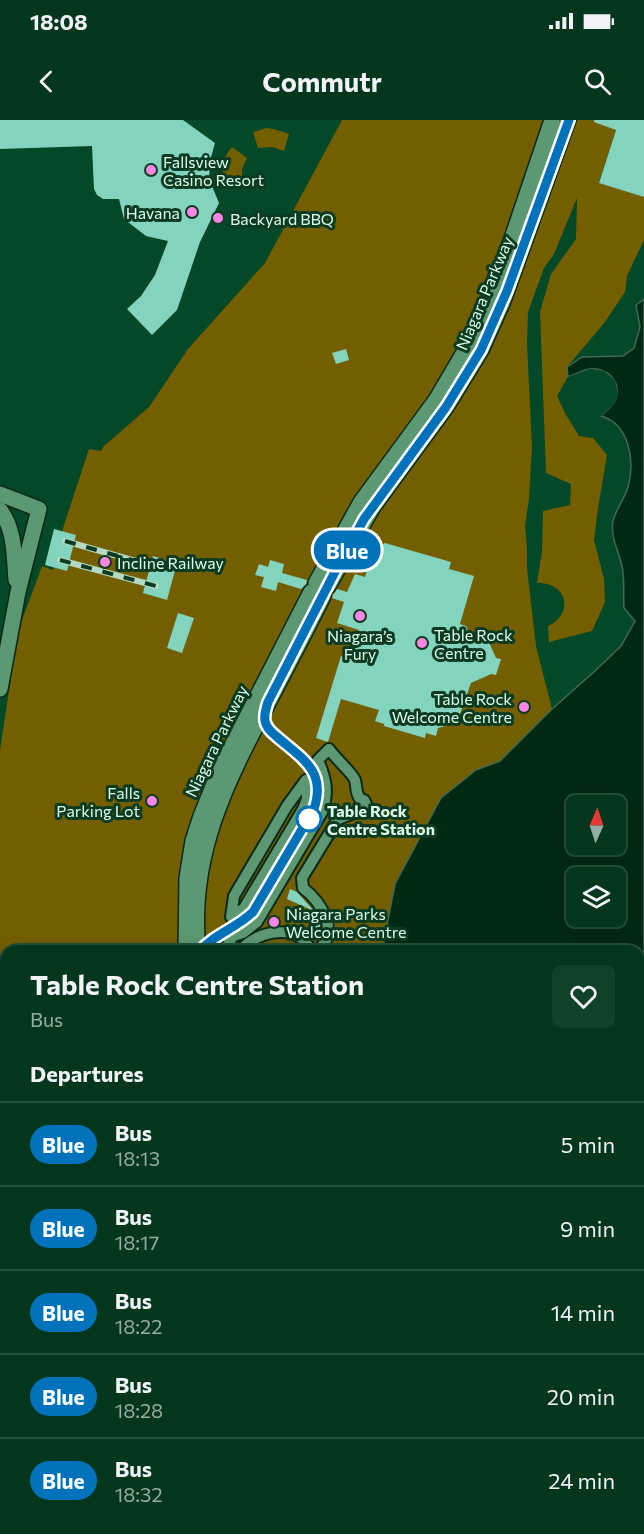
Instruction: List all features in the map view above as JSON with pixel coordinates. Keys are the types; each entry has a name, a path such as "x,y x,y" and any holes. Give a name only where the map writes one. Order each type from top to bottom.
{"main road":[{"name":"Niagara Parkway","path":"198,945 196,919 205,844 232,774 361,502 436,400 476,332 503,265 552,120"},
{"name":"Niagara Parkway","path":"186,945 187,878 193,841 220,768 319,589 372,508 446,407 481,350 507,291 568,120"},
{"path":"0,494 39,509 18,592 0,689"},
{"path":"0,510 6,518 12,537 18,592"}],"street":[{"path":"228,945 231,940 228,938 243,933 257,922 322,812 327,798 324,775 318,759 329,750 355,780 357,794 368,808 338,819 302,878 303,888 318,902 328,924 326,941 322,945"},
{"path":"306,780 307,799 303,809 244,908 231,917 234,896 287,806 306,780"},
{"path":"246,945 260,936 279,932 297,936 308,945"}],"shaded area":[{"path":"342,120 609,120 616,130 599,182 644,197 644,240 627,276 625,292 605,322 567,367 568,377 557,396 579,436 593,438 607,455 594,540 604,579 605,602 592,631 549,642 548,626 562,614 564,599 555,587 537,583 542,551 543,511 570,505 571,484 546,473 540,312 551,274 576,239 577,198 554,254 544,268 528,312 527,344 532,447 525,525 527,568 536,646 552,709 500,761 476,770 395,884 382,945 0,945 0,750 18,631 42,566 53,570 64,525 89,449 101,451 149,407 188,349 265,263"},
{"path":"266,128 289,134 284,151 272,147 258,148 253,132"},
{"path":"232,147 247,158 242,169 242,182 226,186 223,166"},
{"path":"644,299 644,945 383,945 395,884 441,798 476,770 500,761 552,709 621,646 635,621 624,608 623,571 612,527 614,517 628,487 630,456 624,435 611,420 601,416 615,401 616,383 606,372 596,369 585,370 568,377 567,367 582,357 623,356 634,348 640,327 636,305"}],"pier":[{"path":"590,369 604,371 615,380 618,394 613,405 598,417 615,393 612,381 603,373 591,372 566,379"}],"building":[{"path":"0,120 183,120 215,143 210,161 209,179 219,203 200,242 177,310 152,335 127,309 141,296 155,275 168,241 146,236 124,219 119,199 103,199 97,195 94,189 92,146 0,149"},
{"path":"594,120 644,120 644,197 599,183 616,130 594,122"},
{"path":"346,349 349,360 336,364 332,353"},
{"path":"54,529 76,535 67,571 45,565"},
{"name":"Table Rock Centre","path":"385,543 451,562 449,569 474,576 460,624 466,626 470,635 488,640 496,658 501,659 496,675 491,674 471,683 460,714 449,725 438,728 436,736 426,733 425,738 384,726 375,721 379,710 341,699 328,742 316,738 341,656 351,659 359,630 337,623 344,602 332,598 337,589 347,592 355,574 365,577 373,550"},
{"path":"153,556 177,563 167,600 143,593"},
{"path":"270,560 284,564 282,573 307,580 306,584 301,589 278,582 276,591 261,587 264,577 255,575 259,564 268,567"},
{"path":"178,613 194,618 182,653 167,648"},
{"path":"290,889 297,892 314,911 287,899"},
{"path":"317,916 320,926 318,938 312,937 310,917"}],"railway":[{"path":"65,541 160,568"},
{"path":"60,560 156,586"}],"bus line":[{"name":"Blue","path":"205,945 253,912 314,809 318,789 314,774 301,756 268,728 264,718 268,702 364,519 446,407 481,350 499,312 569,120"}],"place":[{"name":"Fallsview Casino Resort","path":"151,170"},
{"name":"Havana","path":"192,212"},
{"name":"Backyard BBQ","path":"218,218"},
{"name":"Incline Railway","path":"105,562"},
{"name":"Niagara’s Fury","path":"360,616"},
{"name":"Table Rock Centre","path":"422,643"},
{"name":"Table Rock Welcome Centre","path":"524,707"},
{"name":"Falls Parking Lot","path":"152,801"},
{"name":"Table Rock Centre Station","path":"309,819"},
{"name":"Niagara Parks Welcome Centre","path":"274,922"}]}
